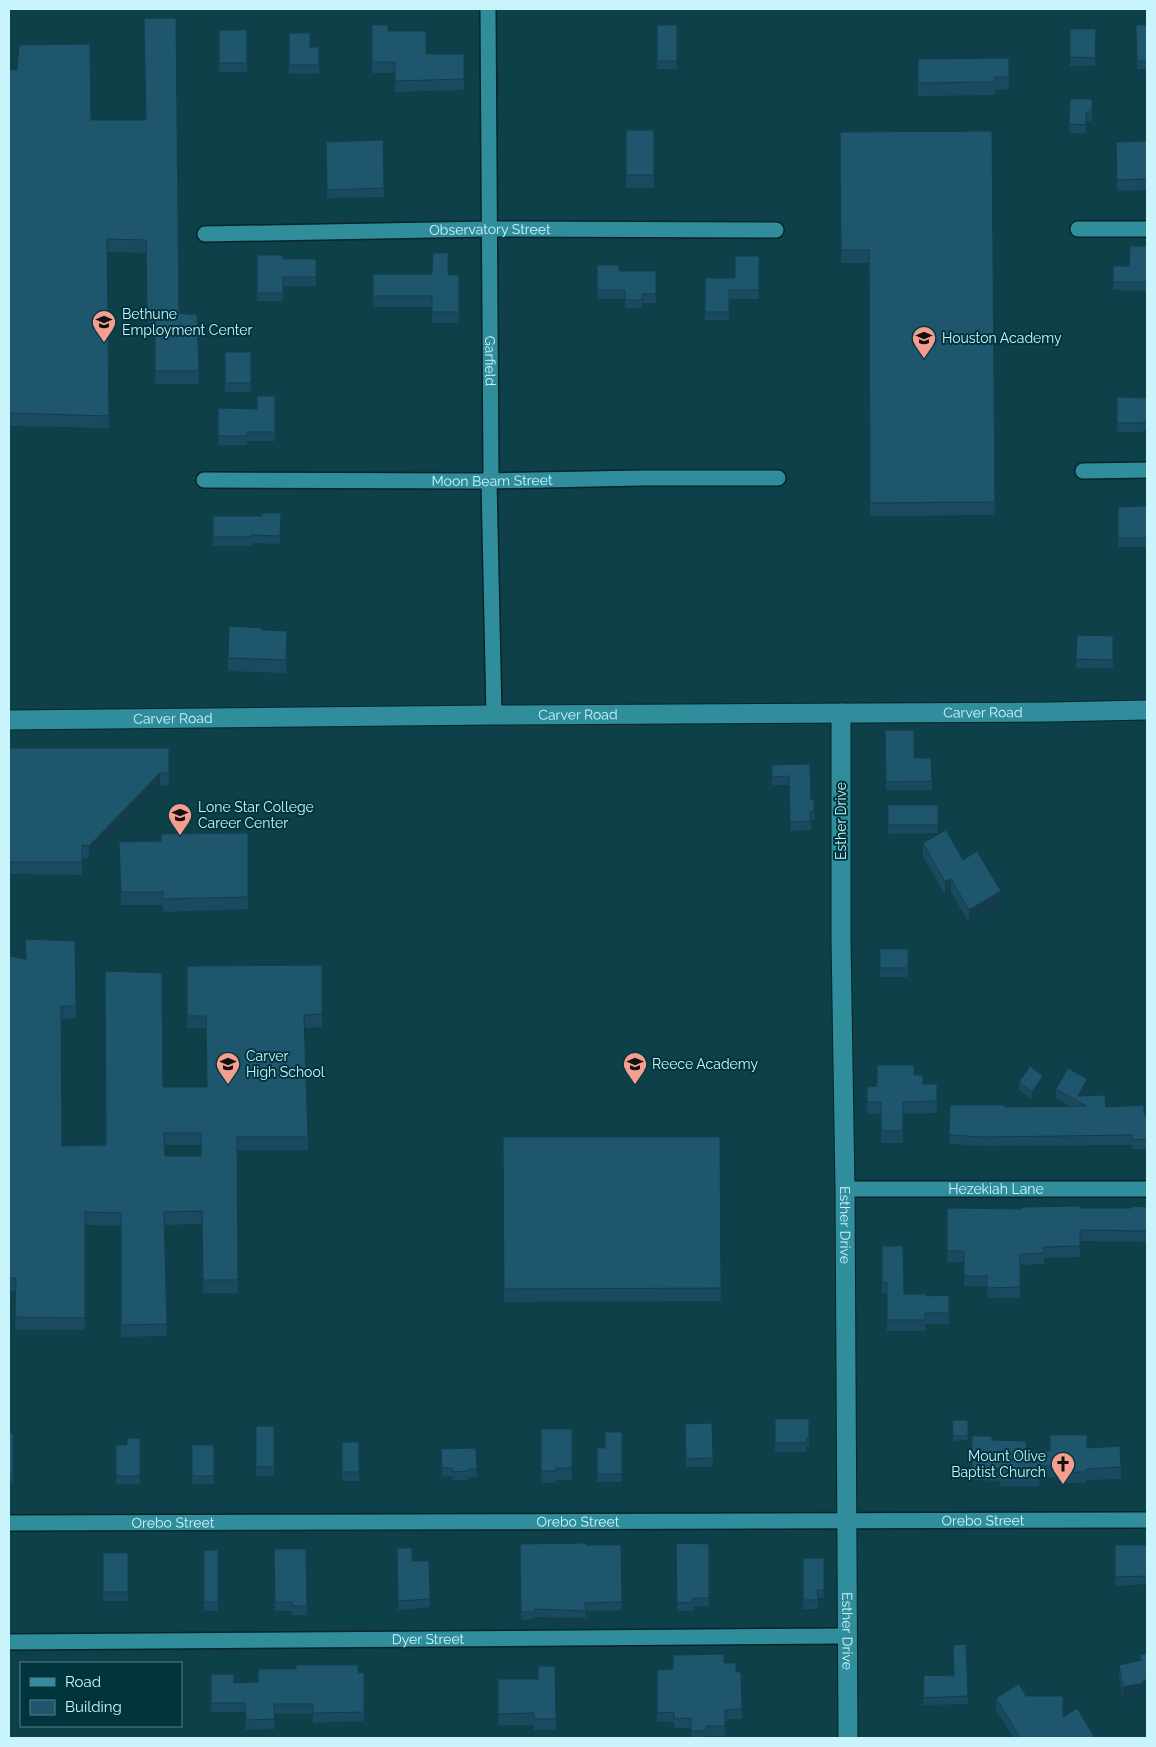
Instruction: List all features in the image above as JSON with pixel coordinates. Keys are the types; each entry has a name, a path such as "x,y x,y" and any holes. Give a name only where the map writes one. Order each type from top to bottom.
{"street":[{"name":"Garfield","path":"488,9 491,474 489,481 494,715"},
{"name":"Observatory Street","path":"205,234 489,229 776,230"},
{"path":"1078,229 1147,229"},
{"path":"1083,472 1147,470"},
{"name":"Moon Beam Street","path":"204,480 489,481 778,478"},
{"name":"Carver Road","path":"9,720 1147,710"},
{"name":"Esther Drive","path":"841,713 841,940 845,1189 848,1738"},
{"name":"Hezekiah Lane","path":"845,1189 1147,1189"},
{"name":"Orebo Street","path":"9,1523 1147,1520"},
{"name":"Dyer Street","path":"9,1642 847,1636"}],"building":[{"path":"144,18 176,18 179,313 197,315 199,371 155,371 155,310 147,310 146,240 107,239 109,416 9,413 9,70 17,70 19,45 90,44 91,120 146,120"},
{"path":"372,25 388,25 388,31 426,31 426,54 464,54 464,79 395,81 395,62 372,62"},
{"path":"657,25 677,25 677,61 657,61"},
{"path":"1136,25 1147,25 1147,61 1137,61"},
{"path":"1070,29 1096,29 1095,58 1070,57"},
{"path":"219,30 247,30 247,63 219,63"},
{"path":"289,33 310,33 310,47 319,47 319,65 289,65"},
{"path":"1009,58 1009,77 995,77 995,82 918,83 918,59"},
{"path":"1070,99 1092,99 1092,112 1086,112 1086,125 1069,124"},
{"path":"626,130 654,130 654,175 626,175"},
{"path":"992,131 995,502 870,503 869,250 841,250 840,132"},
{"path":"383,140 384,188 327,190 326,142"},
{"path":"1147,141 1147,179 1117,180 1116,142"},
{"path":"1130,246 1147,246 1147,282 1113,282 1113,266 1129,266"},
{"path":"433,253 448,253 448,275 459,275 459,312 432,312 432,296 373,296 373,274 432,274"},
{"path":"257,255 283,255 283,259 316,259 316,277 283,277 283,293 257,293"},
{"path":"735,256 759,256 759,290 729,290 729,312 705,312 705,278 735,278"},
{"path":"597,265 619,265 619,271 656,271 656,294 642,294 642,300 625,300 625,290 597,290"},
{"path":"225,352 251,352 251,383 225,383"},
{"path":"257,396 275,396 275,432 247,432 247,436 218,436 218,408 257,409"},
{"path":"1117,397 1147,398 1147,422 1117,423"},
{"path":"1147,506 1147,538 1118,538 1118,507"},
{"path":"262,513 281,513 280,536 213,537 213,516 262,516"},
{"path":"229,626 287,631 286,660 228,658"},
{"path":"1077,635 1113,636 1113,660 1076,659"},
{"path":"885,730 914,730 914,758 931,758 932,781 886,782"},
{"path":"9,748 169,748 169,773 160,773 89,846 82,845 82,862 9,862"},
{"path":"810,764 811,800 814,800 814,811 810,811 811,821 790,822 789,776 772,777 772,765"},
{"path":"888,805 938,805 938,825 888,825"},
{"path":"946,830 963,860 977,851 1001,891 969,910 951,879 945,882 923,843"},
{"path":"248,833 248,897 163,899 163,892 121,892 119,842 161,841 161,834"},
{"path":"25,939 75,941 76,1006 61,1006 62,1146 106,1145 105,971 162,973 163,1087 207,1087 206,1016 187,1016 187,966 322,965 322,1014 304,1015 308,1137 237,1137 238,1280 203,1280 202,1211 164,1212 167,1324 121,1325 121,1213 85,1212 85,1318 15,1317 16,1278 9,1278 9,956 26,959","holes":["164,1133 201,1133 201,1156 165,1156"]},
{"path":"880,949 908,949 908,968 880,968"},
{"path":"877,1065 914,1065 914,1075 923,1075 923,1084 937,1084 937,1101 903,1102 903,1131 881,1131 881,1102 867,1102 867,1087 877,1086"},
{"path":"1030,1066 1043,1076 1032,1092 1019,1082"},
{"path":"1068,1068 1087,1079 1078,1096 1105,1095 1106,1107 1144,1105 1144,1115 1147,1115 1147,1139 1132,1140 1132,1135 984,1137 949,1135 950,1105 1005,1105 1005,1107 1086,1106 1056,1089"},
{"path":"503,1137 720,1137 721,1288 504,1289"},
{"path":"1080,1206 1080,1208 1147,1207 1147,1231 1080,1230 1080,1246 1044,1247 1044,1253 1020,1254 1020,1287 987,1288 987,1276 964,1276 964,1251 947,1251 947,1208 1021,1209 1021,1207"},
{"path":"882,1246 903,1246 904,1294 926,1294 926,1296 949,1295 949,1313 925,1313 925,1320 887,1320 887,1282 882,1282"},
{"path":"775,1419 809,1419 809,1438 806,1438 806,1443 775,1443"},
{"path":"952,1420 968,1420 968,1436 953,1436"},
{"path":"712,1423 713,1458 686,1459 685,1424"},
{"path":"256,1426 274,1426 274,1467 256,1467"},
{"path":"541,1429 572,1429 572,1468 556,1468 556,1471 541,1471"},
{"path":"605,1432 622,1432 622,1474 597,1474 597,1448 605,1448"},
{"path":"9,1433 13,1433 13,1475 9,1475"},
{"path":"1050,1435 1087,1435 1087,1448 1120,1446 1121,1467 1086,1469 1086,1472 1067,1472 1067,1466 1040,1466 1039,1475 1000,1474 1000,1469 972,1469 972,1436 992,1436 992,1440 1026,1441 1026,1450 1050,1451"},
{"path":"127,1438 140,1438 140,1476 116,1476 116,1445 127,1445"},
{"path":"342,1442 359,1442 359,1472 342,1472"},
{"path":"192,1445 214,1445 214,1476 192,1476"},
{"path":"476,1448 477,1469 453,1472 452,1468 442,1468 441,1449"},
{"path":"586,1543 586,1545 621,1545 622,1602 585,1603 586,1611 534,1609 534,1612 521,1612 520,1544"},
{"path":"676,1543 709,1544 709,1598 693,1598 693,1602 677,1603"},
{"path":"1115,1545 1147,1545 1147,1576 1115,1577"},
{"path":"397,1548 412,1548 412,1561 429,1561 430,1599 398,1601"},
{"path":"274,1549 306,1549 307,1606 292,1606 292,1602 275,1602"},
{"path":"204,1550 218,1550 218,1602 204,1602"},
{"path":"103,1553 128,1553 128,1592 103,1592"},
{"path":"803,1558 824,1558 824,1590 817,1590 818,1600 803,1600"},
{"path":"966,1644 968,1696 923,1698 924,1675 954,1676 953,1645"},
{"path":"1147,1653 1147,1679 1143,1683 1123,1687 1119,1665 1142,1660 1140,1655"},
{"path":"724,1654 724,1663 736,1663 736,1672 741,1672 742,1709 725,1710 725,1726 706,1726 706,1731 691,1731 691,1718 674,1719 674,1712 657,1713 657,1670 673,1669 673,1655"},
{"path":"296,1665 358,1665 358,1673 364,1672 364,1712 313,1713 313,1704 274,1704 275,1719 246,1720 245,1703 211,1703 211,1674 234,1674 234,1683 258,1682 258,1669 296,1669"},
{"path":"538,1666 555,1666 556,1719 534,1719 534,1713 498,1714 498,1679 538,1679"},
{"path":"1019,1684 1026,1696 1063,1696 1063,1717 1077,1708 1095,1738 1020,1738 996,1698"}],"place":[{"name":"Bethune Employment Center","path":"104,343"},
{"name":"Houston Academy","path":"924,359"},
{"name":"Lone Star College Career Center","path":"180,836"},
{"name":"Carver High School","path":"228,1085"},
{"name":"Reece Academy","path":"635,1085"},
{"name":"Mount Olive Baptist Church","path":"1063,1485"}]}
